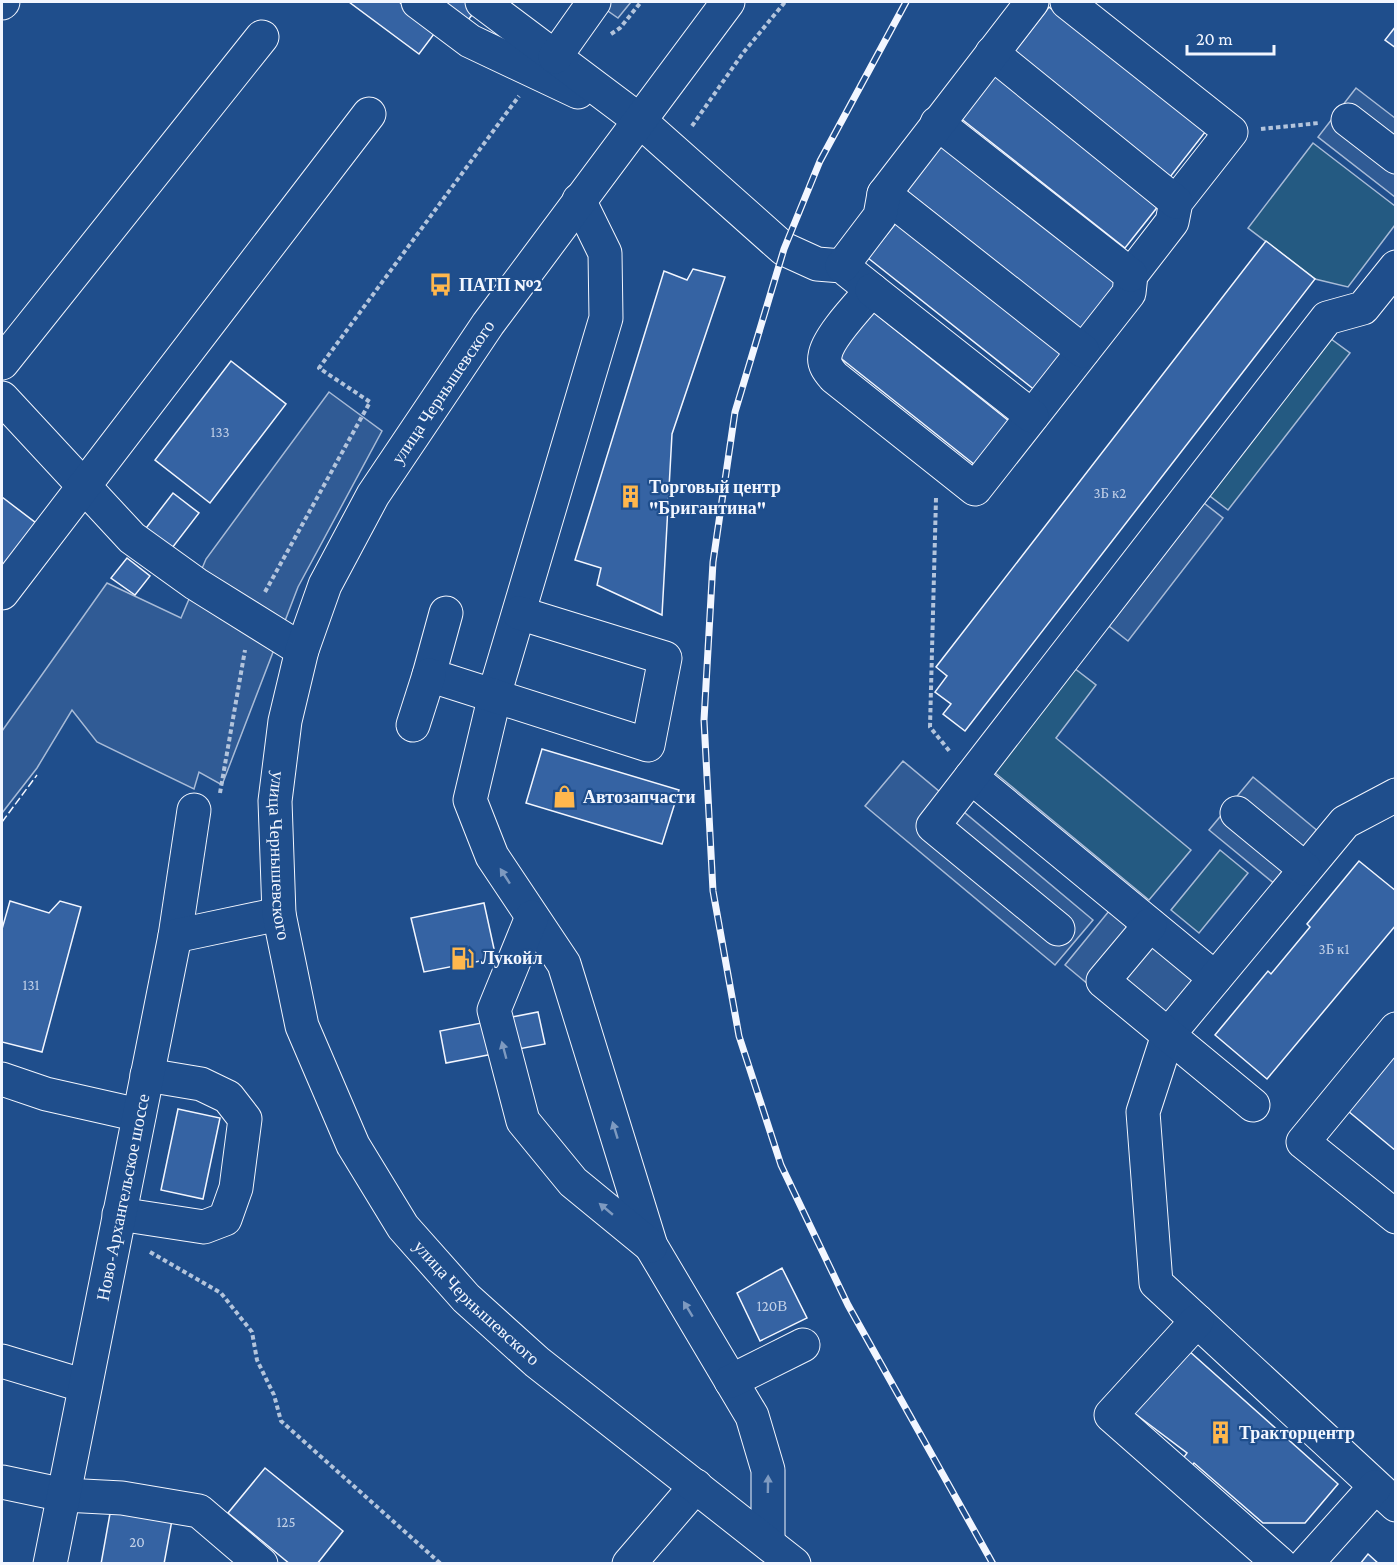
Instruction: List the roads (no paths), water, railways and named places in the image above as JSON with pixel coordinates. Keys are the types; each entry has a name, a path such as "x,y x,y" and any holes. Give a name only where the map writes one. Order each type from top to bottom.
{"main road":[{"path":"418,2 470,41 554,65"},
{"path":"482,2 554,65 639,120 784,249 817,264 842,266 1032,416"},
{"path":"554,65 594,2"},
{"name":"улица Чернышевского","path":"728,2 488,324 373,495 325,585 302,651 285,721 274,801 279,914 302,1026 353,1145 403,1227 466,1298 537,1362 794,1563"},
{"path":"842,266 880,216 884,194 1032,2"},
{"path":"872,290 829,344 824,356 826,366 834,377 975,489 1129,293 1131,275 1172,222 1176,202 1231,132 1067,2"},
{"path":"2,363 262,36"},
{"path":"992,53 1176,202"},
{"path":"2,592 369,114"},
{"path":"1348,120 1395,157"},
{"path":"938,123 1131,275"},
{"path":"884,194 1083,351"},
{"path":"579,200 605,253 606,318 495,696 470,800 492,856 564,964 651,1246 752,1416 768,1470 768,1543"},
{"path":"1058,929 933,826 1327,318 1363,308 1395,267"},
{"path":"2,398 132,538 250,619 302,651"},
{"path":"413,724 446,613"},
{"path":"429,675 648,745 665,658 519,613"},
{"path":"971,777 1215,978"},
{"path":"1306,1563 1385,1496 1156,1283 1143,1112 1168,1035 1345,822 1395,795"},
{"name":"Ново-Архангельское шоссе","path":"50,1563 175,936 194,810"},
{"path":"1237,813 1305,869"},
{"path":"175,936 279,914"},
{"path":"532,917 494,1010 523,1121 573,1182 651,1246"},
{"path":"1150,925 1103,981 1253,1105"},
{"path":"1395,1029 1303,1142 1395,1217"},
{"path":"117,1229 204,1227 225,1219 236,1188 245,1119 228,1097 201,1084 147,1075"},
{"path":"2,1079 46,1094 139,1115"},
{"path":"1197,1322 1111,1414 1280,1563"},
{"path":"731,1381 803,1345"},
{"path":"2,1361 85,1386"},
{"path":"2,1482 64,1495 122,1498 199,1511 261,1563"},
{"path":"629,1563 696,1486"}],"railway":[{"path":"906,2 820,161 784,249 735,412 713,562 704,720 713,891 739,1036 781,1165 848,1305 993,1564"}],"place":[{"name":"ПАТП №2","path":"441,285"},
{"name":"Торговый центр \"Бригантина\"","path":"631,497"},
{"name":"Автозапчасти","path":"565,797"},
{"name":"Лукойл","path":"463,958"},
{"name":"Тракторцентр","path":"1221,1433"}]}
